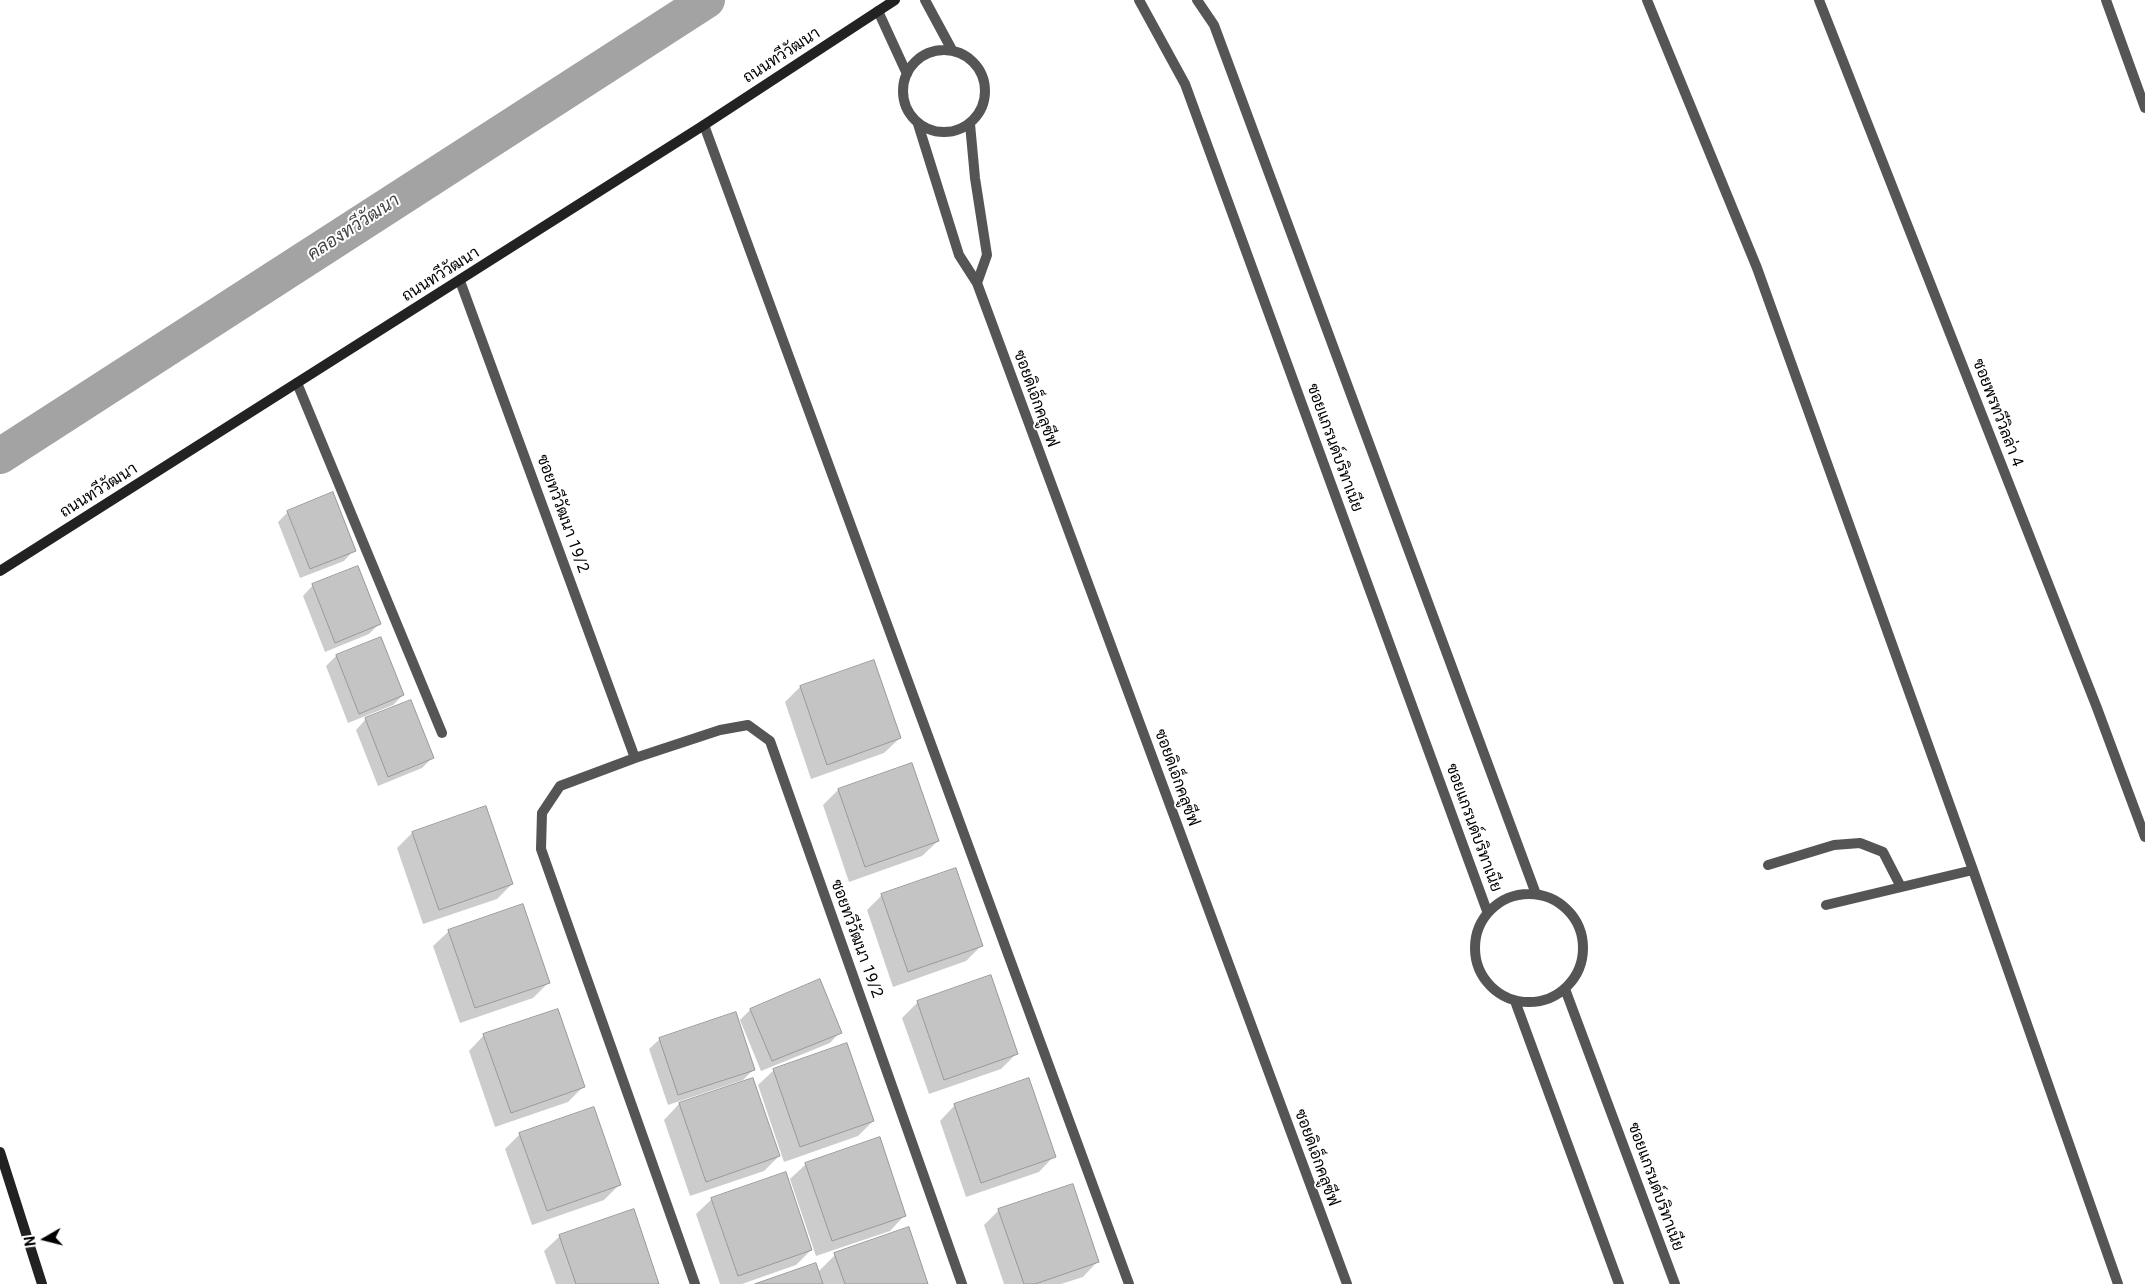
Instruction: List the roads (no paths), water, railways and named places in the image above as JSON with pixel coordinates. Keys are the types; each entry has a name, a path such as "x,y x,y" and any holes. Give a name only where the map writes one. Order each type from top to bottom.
{"main road":[{"name":"ถนนทวีวัฒนา","path":"0,571 704,126 895,0"},
{"path":"0,1152 42,1284"}],"street":[{"path":"925,0 952,50"},
{"name":"ซอยแกรนด์บริทาเนีย","path":"1139,0 1185,84 1487,912"},
{"path":"1197,0 1214,24 1536,894"},
{"path":"1647,0 1757,268 1973,870 2118,1284"},
{"name":"ซอยพรทวีวิลล่า 4","path":"1819,0 2097,708 2145,837"},
{"path":"2106,0 2145,108"},
{"path":"878,11 907,74"},
{"path":"907,74 914,63 926,54 938,50 952,50 970,59 983,75 986,89 984,102 979,115 970,124 958,131 944,133 930,130 918,124"},
{"name":"ซอยดิเอ็กคลูซีฟ","path":"907,74 903,87 904,101 909,113 918,124 959,255 977,283 1347,1284"},
{"path":"970,124 975,178 987,255 977,283"},
{"path":"704,126 1129,1284"},
{"name":"ซอยทวีวัฒนา 19/2","path":"460,280 635,758"},
{"path":"297,384 442,733"},
{"name":"ซอยทวีวัฒนา 19/2","path":"695,1284 541,850 542,812 560,786 635,758 720,730 748,726 770,741 962,1284"},
{"path":"1768,865 1834,845 1860,843 1883,852 1901,887"},
{"path":"1826,905 1973,870"},
{"name":"ซอยแกรนด์บริทาเนีย","path":"1518,894 1536,894 1553,899 1567,909 1577,924 1582,940 1582,958 1576,974 1565,988 1551,998 1533,1002 1515,1001 1498,993 1485,980 1476,964 1474,946 1478,927 1487,912 1502,900 1518,894"},
{"name":"ซอยแกรนด์บริทาเนีย","path":"1565,988 1675,1284"},
{"path":"1515,1001 1619,1284"}],"waterway":[{"name":"คลองทวีวัฒนา","path":"0,456 707,0"}]}
